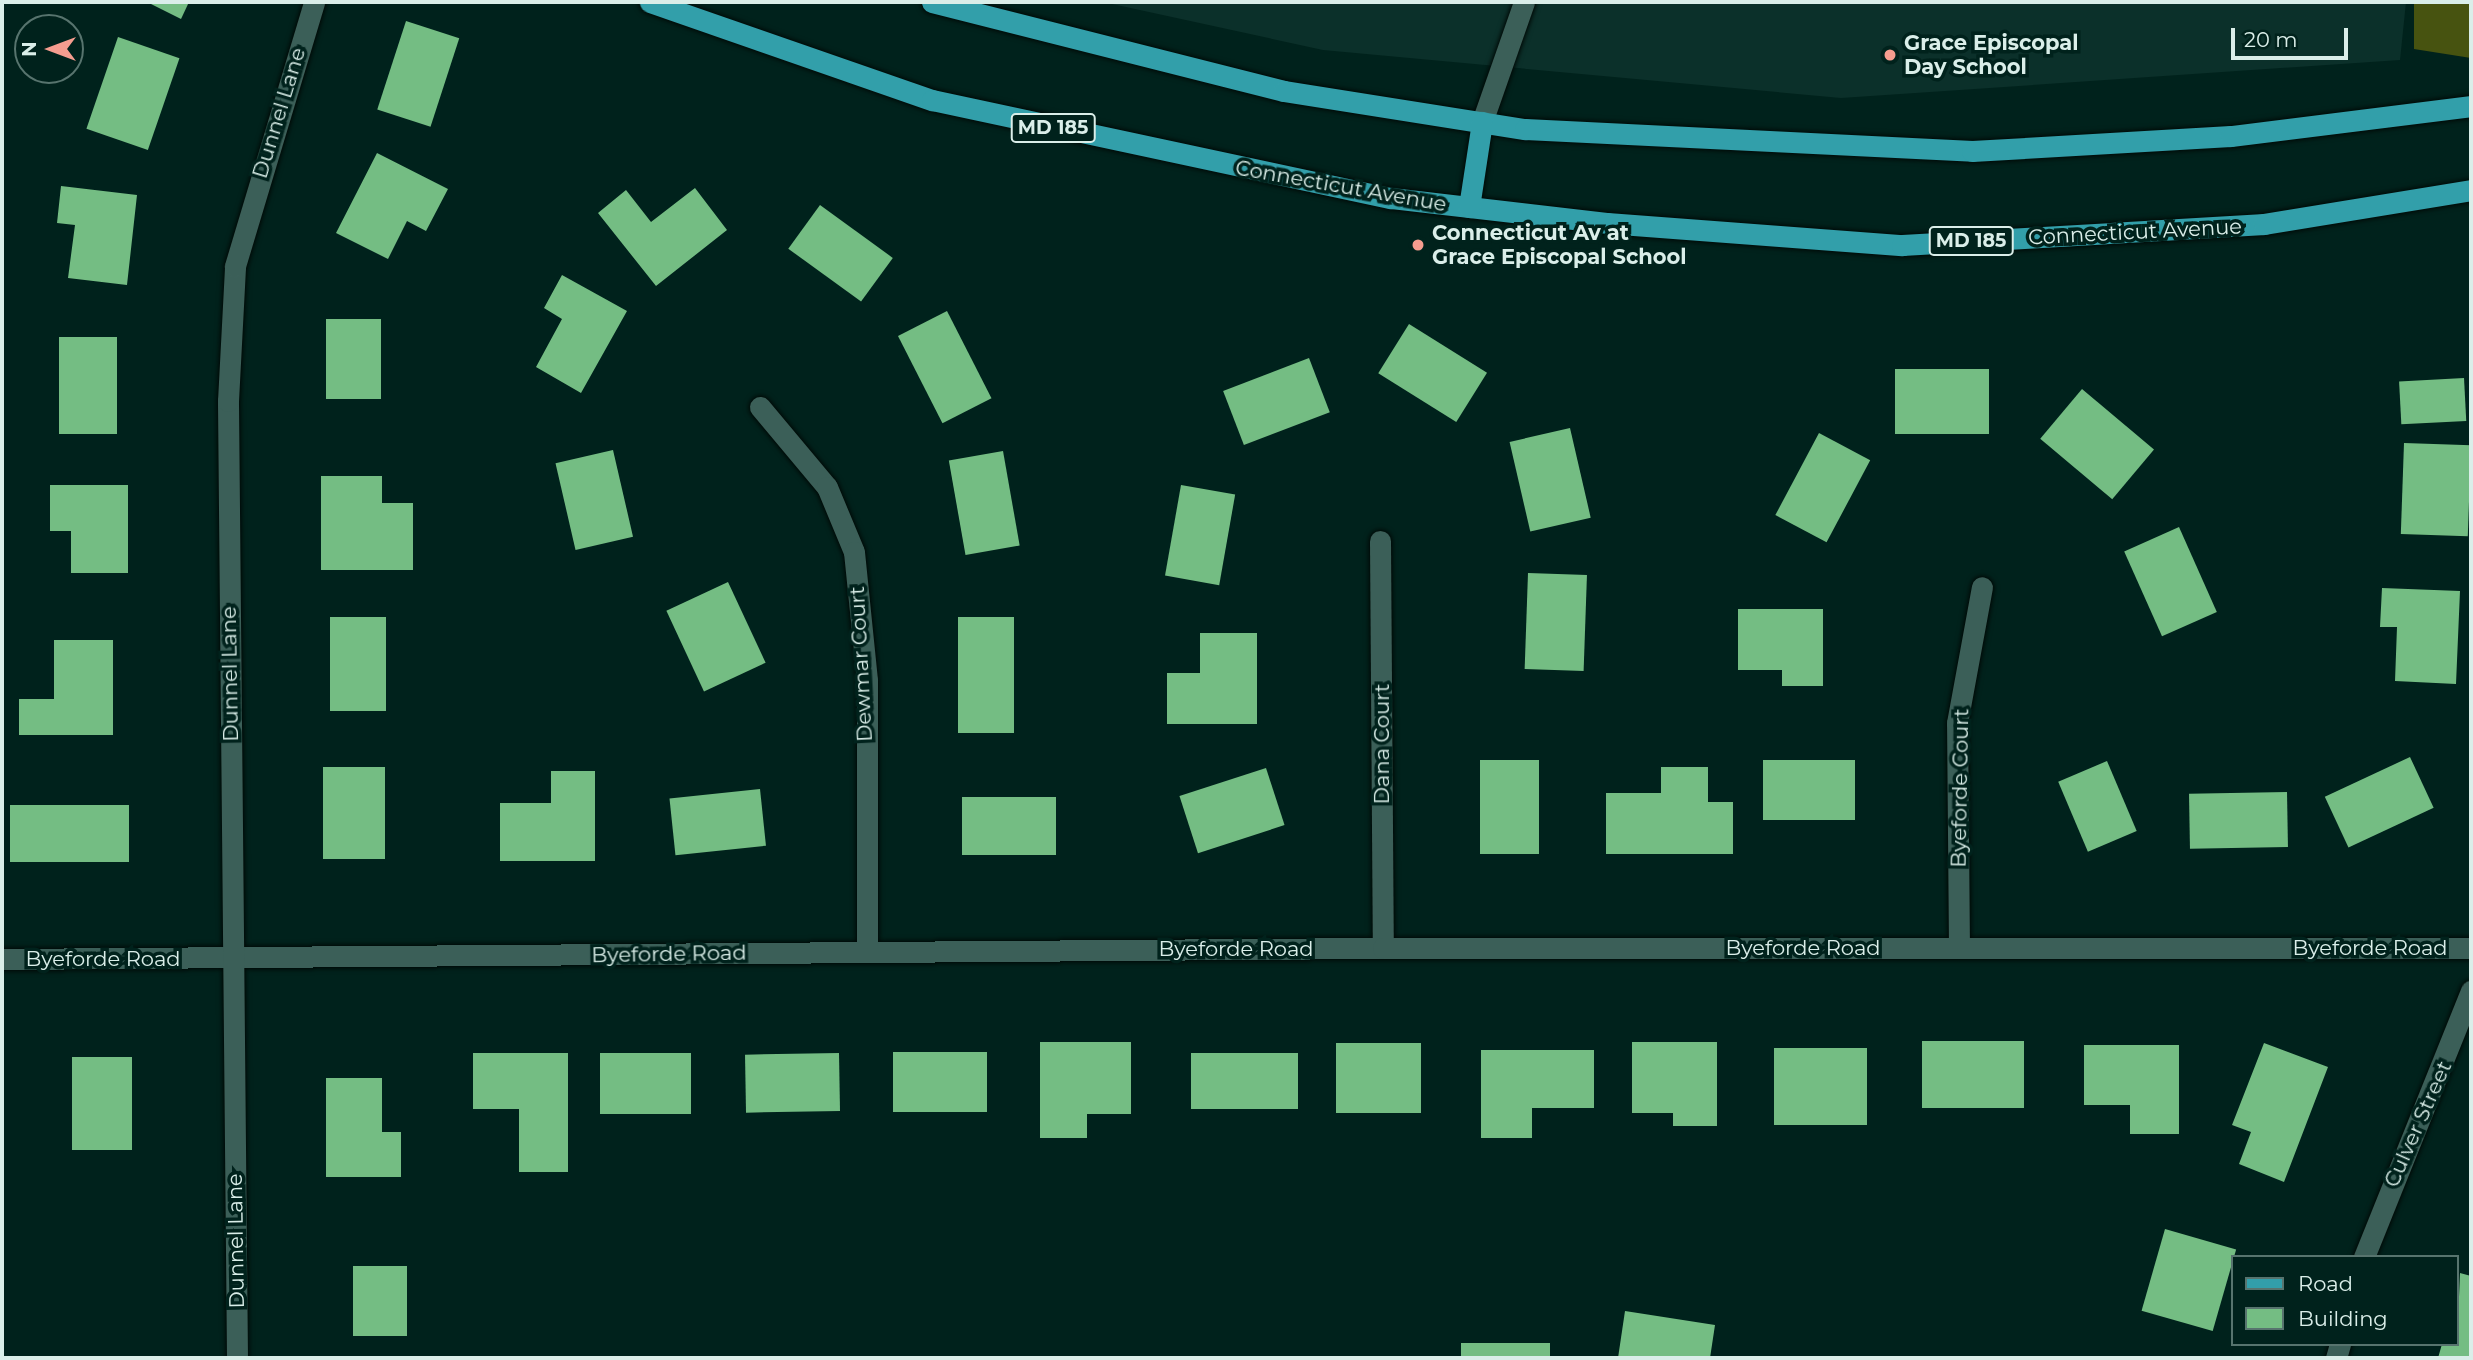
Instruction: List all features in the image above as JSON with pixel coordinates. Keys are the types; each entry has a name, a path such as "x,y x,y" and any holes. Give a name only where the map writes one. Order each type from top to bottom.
{"main road":[{"name":"Connecticut Avenue","path":"650,2 932,100 1205,162 1469,207 1902,245 2264,225 2471,190"},
{"path":"932,2 1284,91 1482,122 1972,151 2231,136 2471,106"},
{"path":"1469,207 1482,122"}],"street":[{"name":"Dunnel Lane","path":"237,1358 228,401 235,266 314,2"},
{"path":"1482,122 1524,2"},
{"name":"Dewmar Court","path":"760,407 827,487 853,552 867,680 867,952"},
{"name":"Dana Court","path":"1380,541 1383,947"},
{"name":"Byeforde Court","path":"1959,948 1957,723 1982,587"},
{"name":"Byeforde Road","path":"2,959 1383,947 2471,948"},
{"name":"Culver Street","path":"2365,1255 2471,991"}],"shaded area":[{"name":"Grace Episcopal Day School","path":"1103,2 2406,2 2400,60 1841,98 1323,50"}],"green space":[{"path":"2414,2 2471,2 2471,58 2414,49"}],"building":[{"path":"147,2 189,2 181,19"},
{"path":"406,21 459,38 431,127 377,109"},
{"path":"118,37 179,58 148,150 86,129"},
{"path":"377,153 448,189 426,231 407,221 388,259 336,233"},
{"path":"61,186 137,195 127,285 68,278 75,225 57,223"},
{"path":"695,188 727,230 656,286 598,213 626,190 651,222"},
{"path":"820,205 893,258 861,302 788,249"},
{"path":"562,275 627,311 581,393 536,367 562,319 544,308"},
{"path":"947,311 991,398 942,423 898,336"},
{"path":"326,319 381,319 381,399 326,399"},
{"path":"1409,324 1487,373 1456,422 1378,373"},
{"path":"59,337 117,337 117,434 59,434"},
{"path":"1309,358 1330,412 1244,445 1223,391"},
{"path":"1895,369 1989,369 1989,434 1895,434"},
{"path":"2464,378 2466,421 2401,424 2399,381"},
{"path":"2082,389 2154,449 2112,499 2040,439"},
{"path":"1570,428 1591,518 1530,532 1510,442"},
{"path":"1819,433 1870,460 1827,542 1775,515"},
{"path":"2404,443 2471,445 2468,536 2401,534"},
{"path":"613,450 633,537 576,550 556,463"},
{"path":"1003,451 1020,546 966,555 949,461"},
{"path":"321,476 382,476 382,503 413,503 413,570 321,570"},
{"path":"50,485 128,485 128,573 71,573 71,531 50,531"},
{"path":"1181,485 1235,495 1219,585 1165,576"},
{"path":"2179,527 2217,612 2162,636 2124,551"},
{"path":"1528,573 1587,575 1584,671 1525,669"},
{"path":"728,582 766,663 704,691 666,611"},
{"path":"2382,588 2460,591 2456,684 2395,681 2397,627 2380,627"},
{"path":"1738,609 1823,609 1823,686 1782,686 1782,670 1738,670"},
{"path":"330,617 386,617 386,711 330,711"},
{"path":"958,617 1014,617 1014,733 958,733"},
{"path":"1200,633 1257,633 1257,724 1167,724 1167,673 1200,673"},
{"path":"54,640 113,640 113,735 19,735 19,699 54,699"},
{"path":"2410,757 2434,808 2348,847 2325,797"},
{"path":"1480,760 1539,760 1539,854 1480,854"},
{"path":"1763,760 1855,760 1855,820 1763,820"},
{"path":"2107,761 2137,831 2088,852 2058,782"},
{"path":"323,767 385,767 385,859 323,859"},
{"path":"1661,767 1708,767 1708,802 1733,802 1733,854 1606,854 1606,793 1661,793"},
{"path":"1266,768 1285,825 1198,853 1179,796"},
{"path":"551,771 595,771 595,861 500,861 500,803 551,803"},
{"path":"760,789 766,846 675,855 669,799"},
{"path":"2287,792 2288,847 2190,849 2189,794"},
{"path":"962,797 1056,797 1056,855 962,855"},
{"path":"10,805 129,805 129,862 10,862"},
{"path":"1922,1041 2024,1041 2024,1108 1922,1108"},
{"path":"1040,1042 1131,1042 1131,1114 1087,1114 1087,1138 1040,1138"},
{"path":"1632,1042 1717,1042 1717,1126 1673,1126 1673,1113 1632,1113"},
{"path":"1336,1043 1421,1043 1421,1113 1336,1113"},
{"path":"2264,1043 2328,1067 2284,1182 2239,1164 2251,1132 2232,1125"},
{"path":"2084,1045 2179,1045 2179,1134 2130,1134 2130,1105 2084,1105"},
{"path":"1774,1048 1867,1048 1867,1125 1774,1125"},
{"path":"1481,1050 1594,1050 1594,1108 1532,1108 1532,1138 1481,1138"},
{"path":"893,1052 987,1052 987,1112 893,1112"},
{"path":"473,1053 568,1053 568,1172 519,1172 519,1109 473,1109"},
{"path":"600,1053 691,1053 691,1114 600,1114"},
{"path":"839,1053 840,1111 746,1113 745,1055"},
{"path":"1191,1053 1298,1053 1298,1109 1191,1109"},
{"path":"72,1057 132,1057 132,1150 72,1150"},
{"path":"326,1078 382,1078 382,1132 401,1132 401,1177 326,1177"},
{"path":"2165,1229 2236,1249 2232,1255 2232,1264 2213,1331 2142,1311"},
{"path":"353,1266 407,1266 407,1336 353,1336"},
{"path":"2460,1273 2471,1276 2471,1358 2438,1358 2441,1346 2459,1346"},
{"path":"1625,1311 1715,1325 1710,1358 1618,1358"},
{"path":"1461,1343 1550,1343 1550,1358 1461,1358"}],"place":[{"name":"Grace Episcopal Day School","path":"1890,55"},
{"name":"Connecticut Av at Grace Episcopal School","path":"1418,245"}]}
